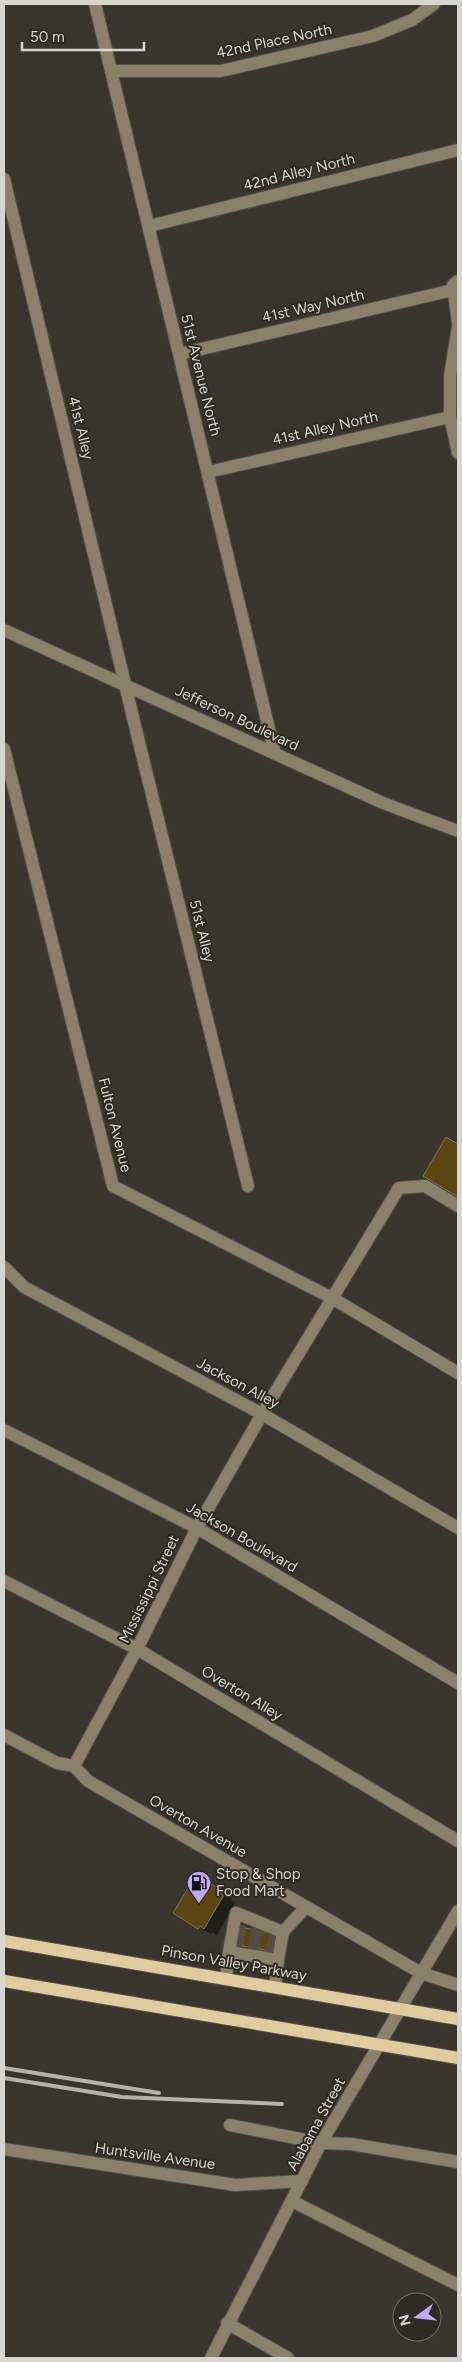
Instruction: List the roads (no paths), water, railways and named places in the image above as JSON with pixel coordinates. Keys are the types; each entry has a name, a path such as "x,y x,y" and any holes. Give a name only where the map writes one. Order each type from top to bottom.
{"main road":[{"name":"Pinson Valley Parkway","path":"4,1941 52,1951 275,1986 458,2019"},
{"path":"4,1981 458,2058"}],"street":[{"name":"51st Avenue North","path":"95,4 275,754"},
{"name":"42nd Place North","path":"111,71 221,71 373,36 412,20 434,4"},
{"name":"42nd Alley North","path":"148,226 458,150"},
{"name":"41st Alley","path":"4,179 126,684"},
{"name":"41st Way North","path":"180,354 456,285"},
{"path":"456,285 458,323"},
{"path":"458,327 450,376 450,416 458,453"},
{"name":"41st Alley North","path":"208,472 450,416"},
{"name":"Jefferson Boulevard","path":"4,630 126,684 383,803 458,832"},
{"name":"51st Alley","path":"126,684 248,1186"},
{"name":"Fulton Avenue","path":"4,749 6,766 114,1186 332,1298 458,1373"},
{"name":"Mississippi Street","path":"74,1766 137,1649 197,1528 262,1414 399,1188 425,1186 458,1206"},
{"name":"Jackson Alley","path":"4,1267 24,1287 262,1414 458,1528"},
{"name":"Jackson Boulevard","path":"4,1430 197,1528 458,1683"},
{"name":"Overton Alley","path":"4,1581 137,1649 458,1841"},
{"name":"Overton Avenue","path":"4,1735 57,1763 74,1766 88,1781 421,1973 458,1985"},
{"path":"275,1986 283,1932 306,1907"},
{"name":"Alabama Street","path":"211,2358 321,2143 458,1911"},
{"path":"226,1978 236,1914 283,1932"},
{"path":"229,1952 278,1960"},
{"path":"230,2125 321,2143 376,2148 458,2162"},
{"name":"Huntsville Avenue","path":"4,2148 236,2185 302,2181"},
{"path":"292,2201 458,2285"},
{"path":"228,2323 288,2358"}],"tunnel":[{"path":"233,1930 282,1939"},
{"path":"231,1940 280,1949"}],"railway":[{"path":"4,2068 159,2093"},
{"path":"4,2078 122,2097 282,2104"}],"place":[{"name":"Stop & Shop Food Mart","path":"199,1904"}]}
